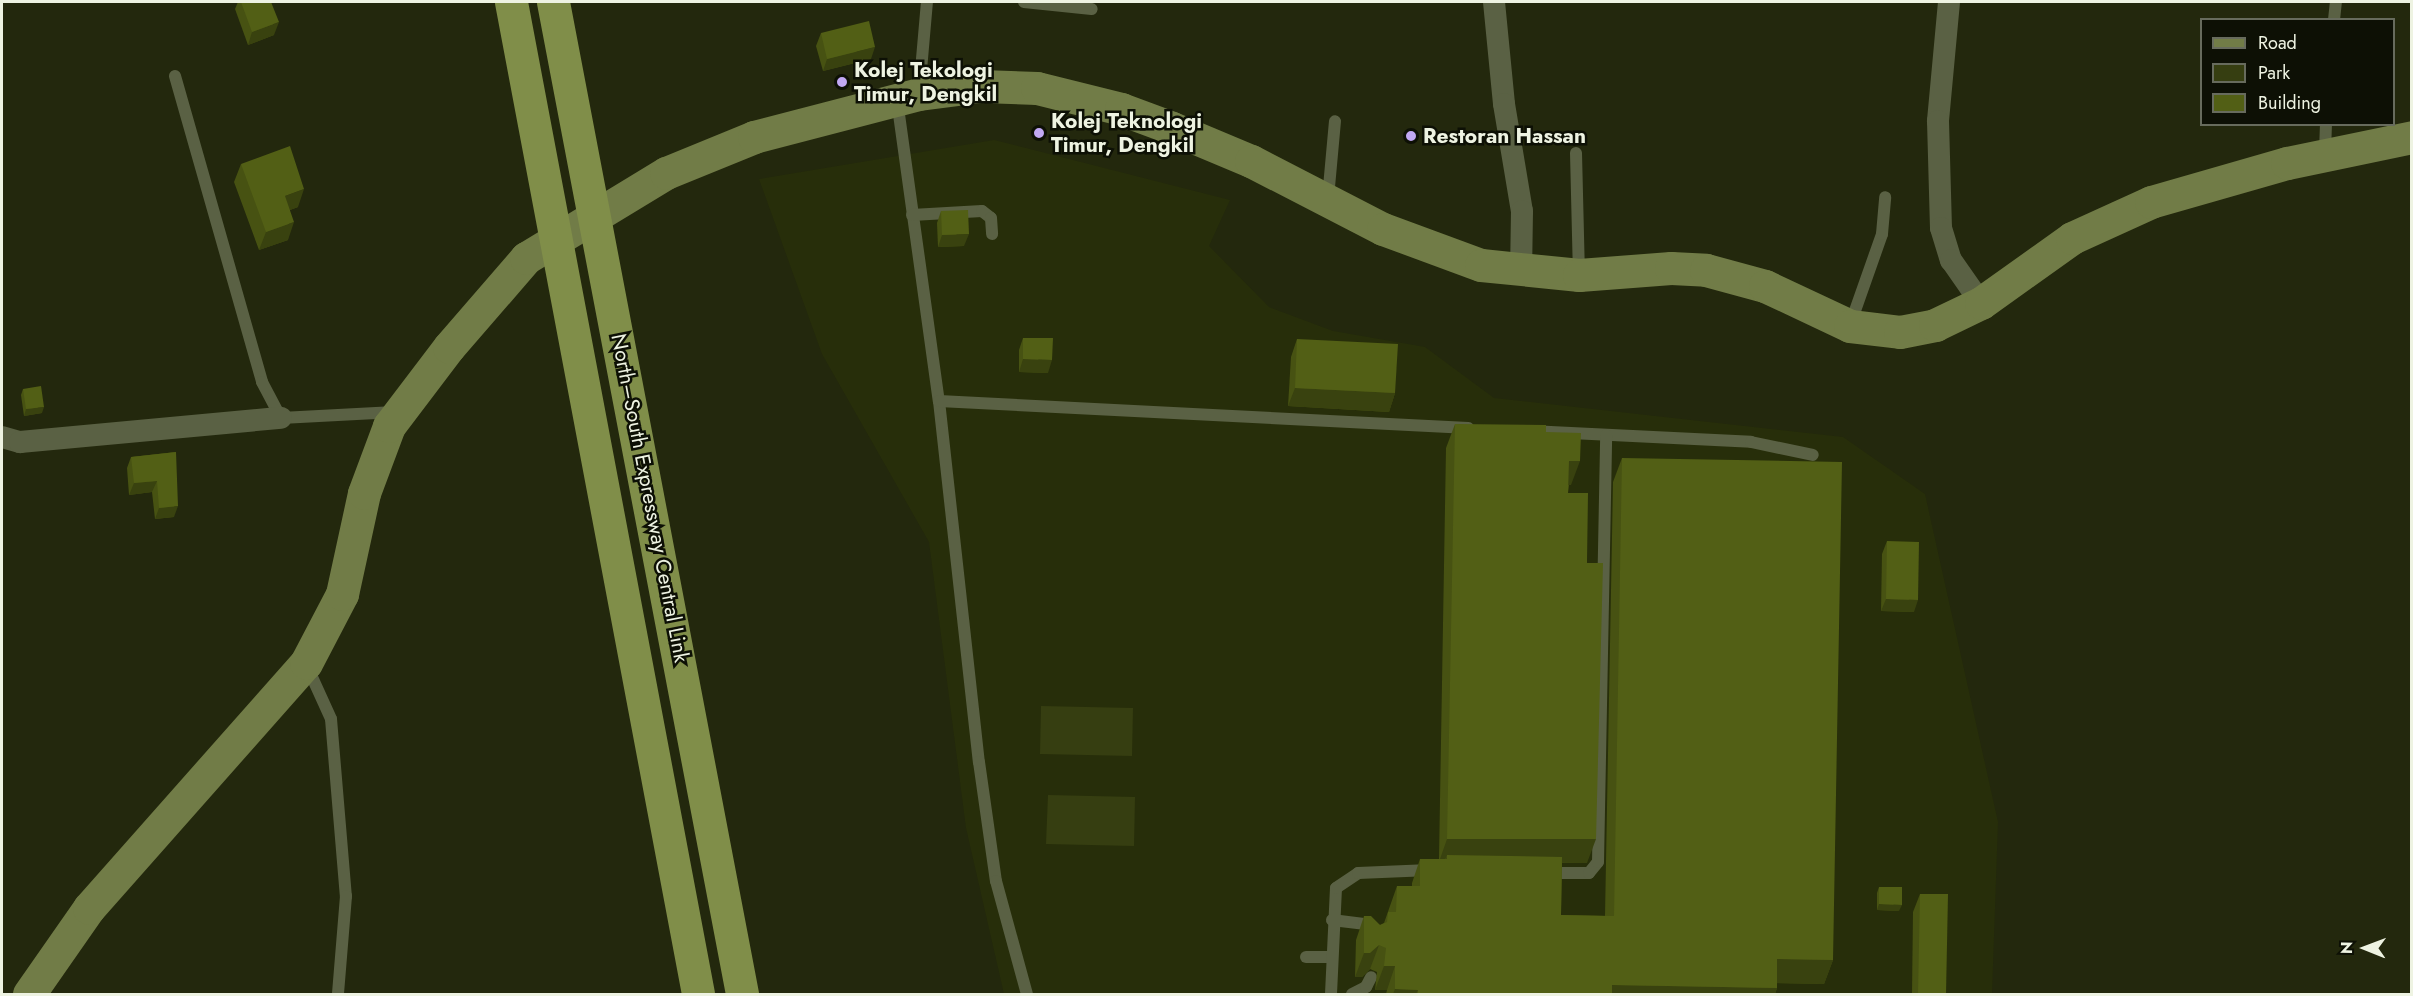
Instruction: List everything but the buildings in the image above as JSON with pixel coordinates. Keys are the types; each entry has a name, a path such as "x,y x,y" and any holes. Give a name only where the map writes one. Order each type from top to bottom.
{"highway":[{"name":"North–South Expressway Central Link","path":"511,2 542,172 573,318 698,994"},
{"name":"North–South Expressway Central Link","path":"553,2 582,141 742,994"}],"main road":[{"path":"29,994 89,908 306,663 342,594 364,493 389,426 526,258 666,172 754,137 908,96 1011,87 1086,99 1221,149 1328,199 1383,229 1480,265 1521,272 1579,274 1671,268 1706,270 1765,286 1850,326 1900,332 1935,325 1981,303 2072,238 2151,202 2287,163 2325,140 2412,137"}],"street":[{"path":"1494,2 1504,104 1522,211 1521,272"},
{"path":"1949,2 1938,121 1941,228 1951,260 1981,303"},
{"path":"2,437 20,442 280,418"}],"lane":[{"path":"927,2 908,96 912,215 939,402 979,762 996,881 1027,994"},
{"path":"1024,2 1092,9"},
{"path":"2334,18 2336,2"},
{"path":"175,76 262,382 280,418 350,412 399,412"},
{"path":"1328,199 1335,121"},
{"path":"1576,153 1579,274"},
{"path":"1850,326 1882,234 1885,197"},
{"path":"912,215 982,211 991,218 992,234"},
{"path":"939,402 1487,429"},
{"path":"1510,430 1751,442 1813,455"},
{"path":"1532,872 1589,873 1598,862 1606,435"},
{"path":"306,663 331,719 346,896 338,994"},
{"path":"1331,994 1332,920 1336,888 1358,873 1440,871"},
{"path":"1332,920 1364,924 1371,935"},
{"path":"1306,957 1331,957"},
{"path":"1352,994 1366,987 1371,978"}],"shaded area":[{"path":"994,140 1230,200 1209,246 1269,307 1333,331 1425,347 1494,398 1843,437 1925,494 1998,822 1992,994 1004,994 966,828 929,542 822,354 759,179"}],"green space":[{"path":"1041,706 1133,708 1132,756 1040,754"},
{"path":"1048,795 1135,797 1134,846 1046,844"}],"place":[{"name":"Kolej Tekologi Timur, Dengkil","path":"842,82"},
{"name":"Kolej Teknologi Timur, Dengkil","path":"1039,133"},
{"name":"Restoran Hassan","path":"1411,136"}]}
